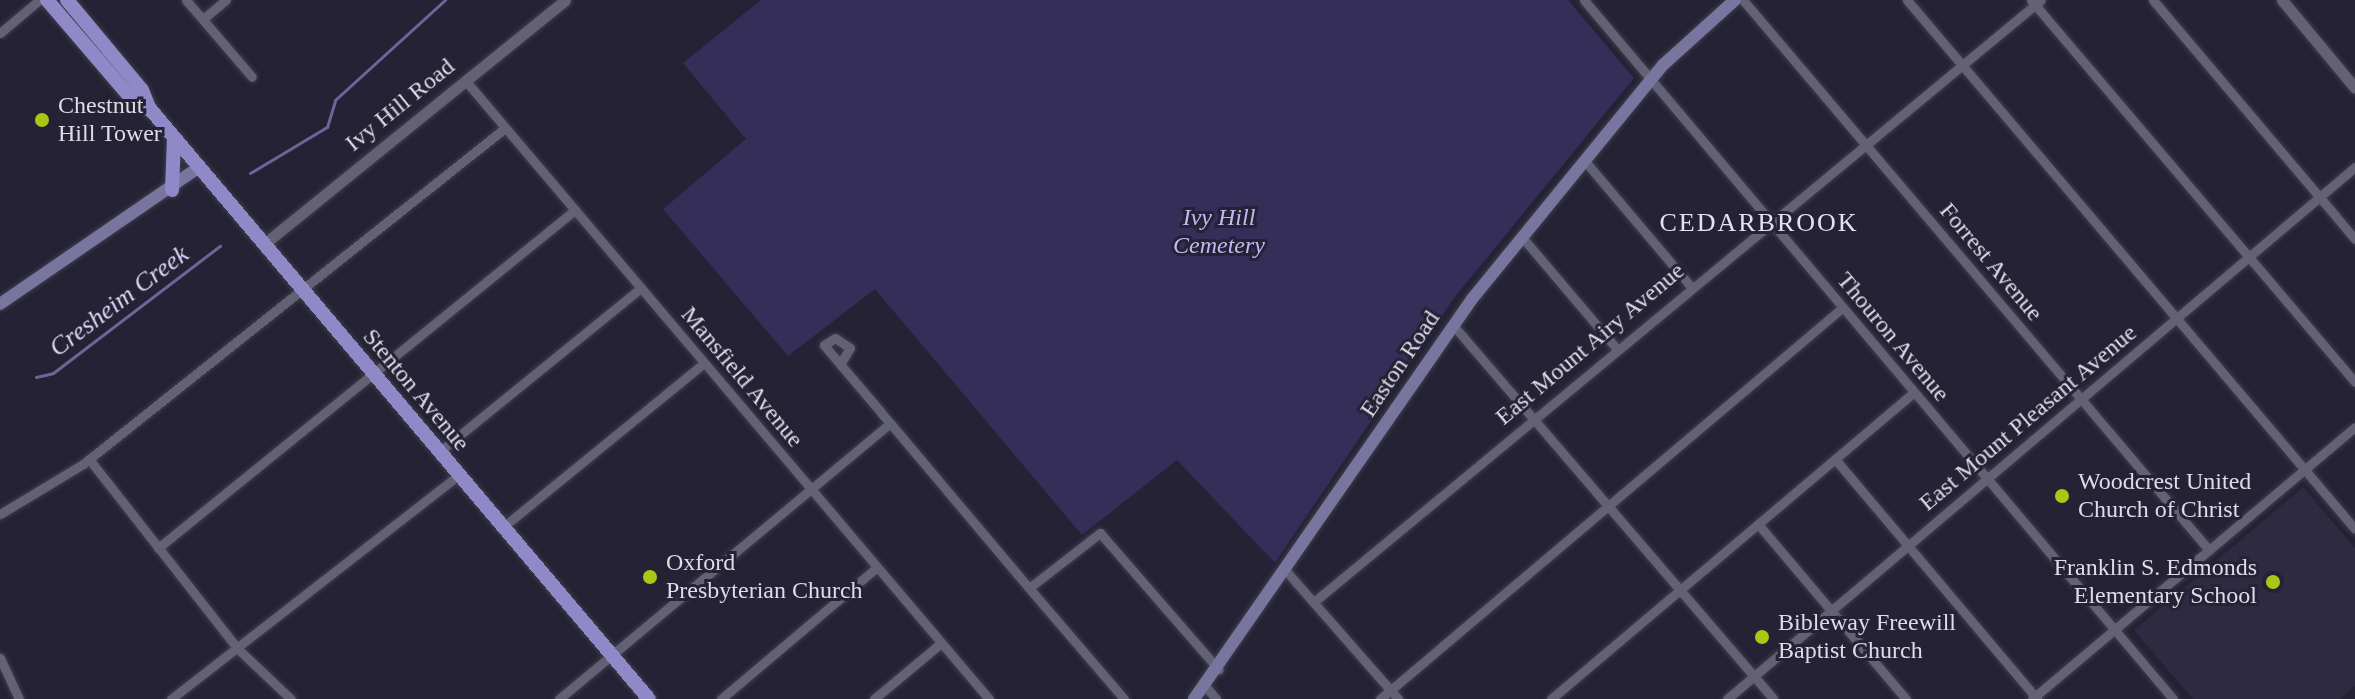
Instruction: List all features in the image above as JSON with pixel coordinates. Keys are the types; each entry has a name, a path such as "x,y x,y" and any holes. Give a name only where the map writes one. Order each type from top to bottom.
{"main road":[{"name":"Stenton Avenue","path":"47,0 132,99 151,110"},
{"name":"Stenton Avenue","path":"67,0 142,90 151,110 174,138 649,699"},
{"name":"Easton Road","path":"1206,687 1220,671 1453,325 1650,79 1735,0"},
{"path":"172,190 174,138"},
{"path":"0,304 172,190 199,167"},
{"path":"1194,699 1206,687"}],"street":[{"path":"0,33 39,0"},
{"path":"186,0 252,77"},
{"path":"203,19 226,0"},
{"name":"Ivy Hill Road","path":"264,244 565,0"},
{"name":"Thouron Avenue","path":"1584,0 2173,699"},
{"name":"Forrest Avenue","path":"1743,0 2209,550"},
{"path":"1907,0 2355,529"},
{"path":"2153,0 2355,239"},
{"path":"2282,0 2355,88"},
{"path":"2036,2 2355,382"},
{"name":"East Mount Airy Avenue","path":"1315,601 1963,66 2036,2"},
{"name":"Mansfield Avenue","path":"465,80 989,699"},
{"path":"0,514 89,459 304,292 505,128"},
{"path":"1584,160 1692,288"},
{"name":"East Mount Pleasant Avenue","path":"1727,699 2355,167"},
{"path":"158,548 575,210"},
{"path":"1522,237 1618,350"},
{"path":"439,452 641,288"},
{"path":"1380,699 1842,308"},
{"path":"1453,325 1773,699"},
{"path":"840,364 848,345 835,338 824,345 840,364 890,423 1029,588 1124,699"},
{"path":"503,527 704,363"},
{"path":"1551,699 1913,393"},
{"path":"559,699 890,423"},
{"path":"1835,459 2035,698 2355,427"},
{"path":"89,459 237,648 291,699"},
{"path":"171,699 459,475"},
{"path":"1758,524 1906,699"},
{"path":"1029,588 1100,533 1220,671"},
{"path":"721,699 877,567"},
{"path":"1287,572 1398,699"},
{"path":"874,699 941,643"},
{"path":"0,658 19,699"},
{"path":"1206,687 1216,699"}],"shaded area":[{"name":"Franklin S. Edmonds Elementary School","path":"2303,487 2355,548 2355,686 2340,699 2193,699 2134,630"}],"green space":[{"name":"Ivy Hill Cemetery","path":"761,0 1568,0 1634,78 1454,298 1275,563 1177,460 1082,535 875,289 788,356 663,209 746,139 683,63"}],"waterway":[{"name":"Cresheim Creek","path":"250,173 327,127 335,100 445,0"},
{"name":"Cresheim Creek","path":"36,377 53,373 220,246"}],"place":[{"name":"Chestnut Hill Tower","path":"42,120"},
{"name":"Woodcrest United Church of Christ","path":"2062,496"},
{"name":"Oxford Presbyterian Church","path":"650,577"},
{"name":"Franklin S. Edmonds Elementary School","path":"2273,582"},
{"name":"Bibleway Freewill Baptist Church","path":"1762,637"}],"district":[{"name":"CEDARBROOK","path":"1759,223"}]}
